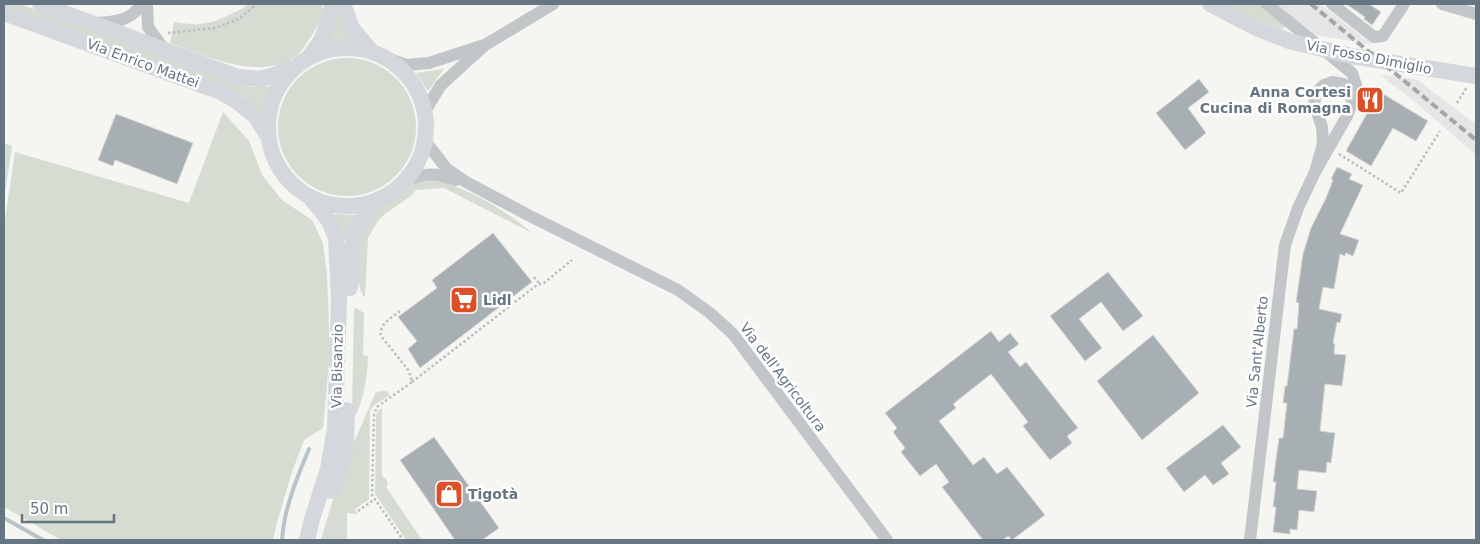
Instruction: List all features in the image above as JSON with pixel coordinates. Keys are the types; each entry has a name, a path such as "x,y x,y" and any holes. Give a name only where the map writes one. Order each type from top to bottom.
{"main road":[{"name":"Via Enrico Mattei","path":"40,4 93,23 164,41 238,77 261,79 274,75 303,60"},
{"path":"303,60 330,49 351,47 371,51 387,58 412,81 420,95 425,111 425,141 420,159 410,176 396,190 379,199 361,205 342,206 323,203 302,193 285,177 273,158 267,135 269,109 279,84 322,39 333,4"},
{"path":"343,4 352,28 371,51"},
{"name":"Via Fosso Dimiglio","path":"1210,4 1256,28 1289,41 1351,56 1476,76"},
{"name":"Via Enrico Mattei","path":"4,13 221,92 238,102 256,117 267,135"},
{"name":"Via Bisanzio","path":"307,540 328,469 336,428 339,307 336,238 329,221 310,196"},
{"name":"Via Bisanzio","path":"316,540 319,526 344,457 346,442 349,266 351,249 354,235 363,218 379,199"}],"street":[{"path":"93,23 124,19 136,12 142,4"},
{"path":"147,4 148,27 164,41"},
{"path":"425,111 441,85 485,45 553,4"},
{"path":"1267,4 1352,73 1356,85 1351,94"},
{"path":"1332,4 1374,37 1383,36 1404,4"},
{"path":"1442,4 1476,14"},
{"path":"387,58 406,65 429,63 485,45"},
{"name":"Via Sant'Alberto","path":"1250,540 1285,245 1298,208 1352,103 1351,94 1343,84 1332,82 1324,85 1316,92 1314,103 1322,128 1323,144 1315,172"},
{"path":"1322,128 1326,131 1337,132"},
{"name":"Via dell'Agricoltura","path":"425,141 447,169 466,182 678,290 710,313 733,334 887,540"},
{"name":"Via dell'Agricoltura","path":"404,181 419,175 434,174 466,182"}],"path":[{"path":"164,41 215,28 239,19 258,4"},
{"path":"1329,148 1401,193 1440,131"},
{"path":"402,540 372,495 374,415 377,407 540,284 544,283 572,260"},
{"path":"534,277 540,284"},
{"path":"400,311 383,325 380,331 381,336 409,371 412,382"},
{"path":"358,511 374,499"}],"shaded area":[{"path":"4,4 20,4 237,84 254,87 273,86 261,113 243,95 227,88 4,7"},
{"path":"248,4 323,4 318,24 302,50 295,57 280,64 265,67 249,67 232,64 170,43 174,22 197,24 210,22 238,11"},
{"path":"1228,4 1260,4 1287,26 1281,29 1248,16"},
{"path":"1274,4 1320,4 1373,45 1310,34"},
{"path":"337,9 358,44 348,42 325,46"},
{"path":"347,58 373,64 385,70 395,79 404,89 410,101 416,127 410,153 404,165 395,175 385,184 373,190 347,196 321,190 309,184 299,175 290,165 284,153 278,127 284,101 290,89 299,79 309,70 321,64"},
{"path":"444,69 428,91 416,73"},
{"path":"1379,74 1418,80 1476,125 1476,155 1414,101"},
{"path":"223,112 249,141 262,175 282,200 312,220 323,243 327,275 330,352 323,428 304,440 291,475 273,540 61,540 4,507 4,226 15,152 189,203"},
{"path":"4,143 12,146 4,199"},
{"path":"436,180 474,194 487,201 532,233 444,188 416,190 378,221 368,238 365,297 363,296 354,266 365,227 381,208 410,186 420,181"},
{"path":"335,214 356,215 346,240 342,240 334,217"},
{"path":"356,308 364,313 363,355 368,356 364,392 355,415 352,413 354,309"},
{"path":"386,391 390,395 374,405 370,411 369,500 355,509 357,514 347,513 347,540 321,540 348,456 376,392"},
{"path":"382,408 382,476 388,483 386,487 422,540 406,540 375,494 376,415"}],"building":[{"path":"1346,4 1369,4 1381,12 1372,25 1364,19 1365,17"},
{"path":"1199,79 1209,92 1188,108 1206,133 1185,150 1156,113"},
{"path":"1375,89 1428,121 1416,141 1393,128 1371,166 1346,151 1370,108 1365,106"},
{"path":"116,114 193,143 177,184 115,160 113,166 98,160"},
{"path":"1337,167 1352,174 1349,179 1363,185 1340,234 1359,240 1353,256 1346,253 1345,256 1340,254 1334,289 1323,287 1319,309 1342,314 1340,323 1337,322 1333,343 1335,344 1334,354 1346,355 1342,386 1325,384 1320,431 1335,433 1331,463 1327,462 1326,473 1299,470 1297,489 1317,491 1314,512 1299,510 1297,530 1290,529 1290,534 1273,532 1276,482 1273,482 1279,438 1283,438 1287,403 1283,403 1294,329 1297,329 1299,303 1296,302 1303,254 1311,228 1326,198 1333,180 1331,179"},
{"name":"Lidl","path":"493,233 532,282 420,368 408,349 417,341 398,317 437,288 432,280"},
{"path":"1108,272 1143,316 1123,331 1101,302 1079,319 1102,348 1085,361 1050,316"},
{"path":"991,331 999,342 1010,333 1019,344 1008,352 1020,367 1026,362 1078,428 1067,436 1072,443 1050,460 1023,426 1028,422 991,374 953,404 956,408 939,421 973,465 984,457 997,474 1007,467 1045,515 1012,540 1008,536 1003,540 983,540 942,487 949,482 936,464 920,476 901,452 905,448 893,432 897,428 885,413"},
{"path":"1153,335 1199,393 1142,440 1097,381"},
{"path":"1223,425 1241,447 1221,463 1229,474 1213,485 1205,475 1184,492 1166,468"},
{"name":"Tigotà","path":"434,437 499,528 482,540 455,540 400,460"}],"waterway":[{"path":"282,540 288,505 309,449"},
{"path":"4,518 43,540"}],"railway":[{"path":"1311,4 1476,140"}],"place":[{"name":"Anna Cortesi Cucina di Romagna","path":"1370,100"},
{"name":"Lidl","path":"464,300"},
{"name":"Tigotà","path":"449,494"}]}
